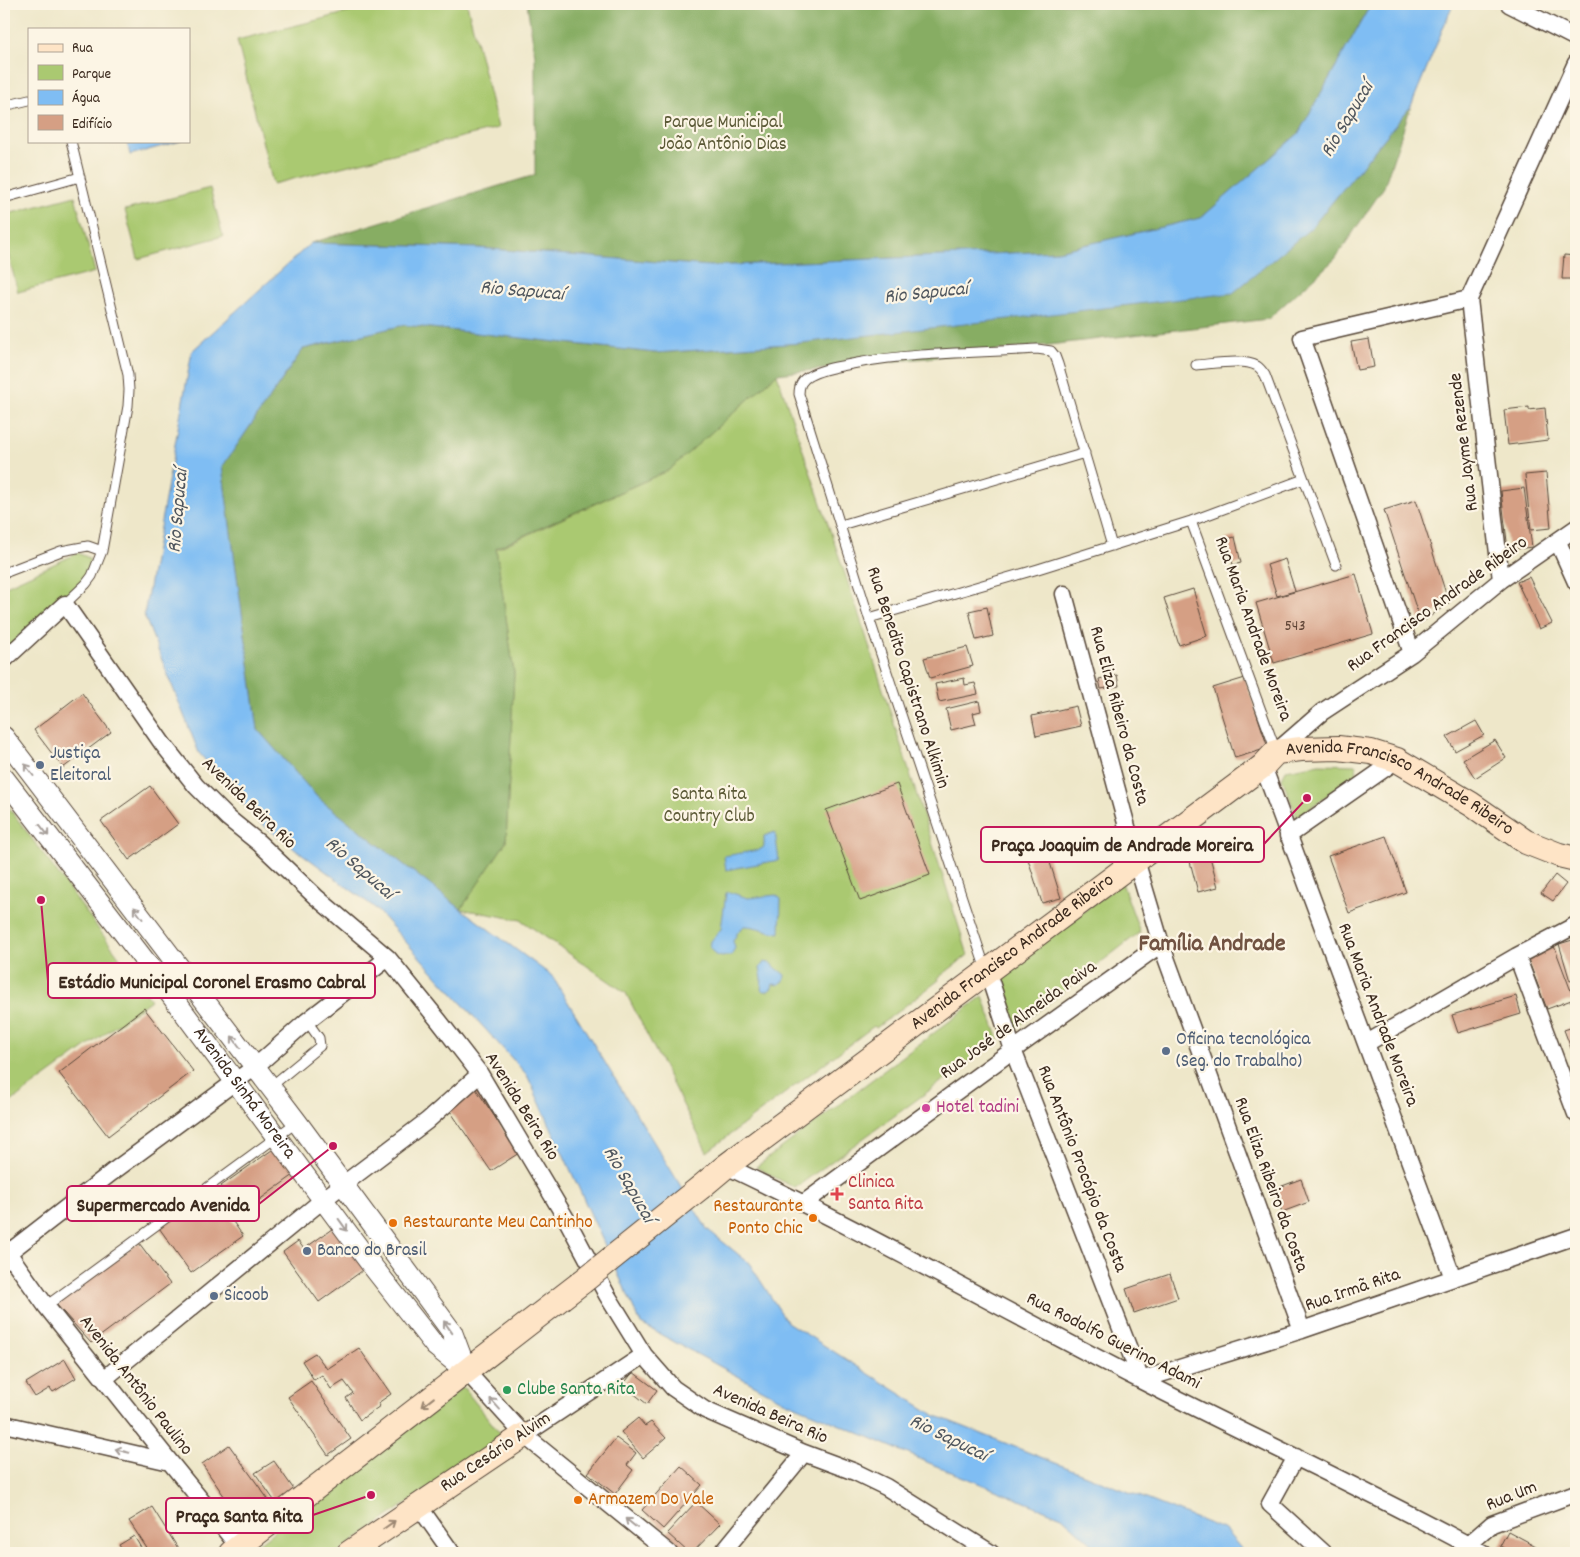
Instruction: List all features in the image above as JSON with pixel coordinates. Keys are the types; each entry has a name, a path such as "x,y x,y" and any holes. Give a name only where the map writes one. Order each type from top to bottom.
{"main road":[{"name":"Avenida Francisco Andrade Ribeiro","path":"235,1550 467,1372 726,1166 1270,759 1301,749 1338,748 1370,752 1397,760 1470,804 1526,842 1559,855 1576,858"},
{"name":"Rua Cesário Alvim","path":"349,1553 524,1435"}],"street":[{"path":"1509,4 1576,38"},
{"path":"1412,653 1302,338 1469,299 1576,63"},
{"name":"Rua Jayme Rezende","path":"1469,299 1501,580"},
{"name":"Rua Francisco Andrade Ribeiro","path":"1270,759 1322,712 1412,653 1501,580 1576,528"},
{"path":"1558,542 1576,582"},
{"name":"Rua Eliza Ribeiro da Costa","path":"1064,594 1136,860 1161,944 1302,1330"},
{"path":"4,660 65,604"},
{"name":"Avenida Beira Rio","path":"65,604 162,743 196,786 228,818 316,897 388,958 480,1074 568,1222 607,1295 644,1355 673,1388 705,1410 804,1453 855,1472 886,1487 991,1553"},
{"name":"Avenida Sinhá Moreira","path":"4,736 255,1067 452,1332 467,1372"},
{"name":"Rua Maria Andrade Moreira","path":"1270,759 1288,836 1453,1278"},
{"path":"1288,836 1397,760"},
{"name":"Avenida Sinhá Moreira","path":"4,778 162,983 373,1267 435,1346 467,1372"},
{"path":"1366,1043 1517,956 1576,925"},
{"name":"Rua José de Almeida Paiva","path":"804,1203 1161,944"},
{"path":"1517,956 1576,1114"},
{"path":"5,1254 255,1067 307,1022 388,958"},
{"path":"162,983 180,968"},
{"name":"Rua Antônio Procópio da Costa","path":"987,970 1013,1050 1141,1380"},
{"path":"104,1379 324,1199 427,1121 480,1074"},
{"name":"Rua Rodolfo Guerino Adami","path":"726,1166 804,1203 1141,1380 1476,1549"},
{"name":"Rua Irmã Rita","path":"1141,1380 1302,1330 1576,1236"},
{"name":"Avenida Antônio Paulino","path":"5,1254 170,1462 235,1550"},
{"name":"Rua Cesário Alvim","path":"524,1435 644,1355"},
{"path":"467,1372 524,1435 669,1553"},
{"path":"4,1424 170,1462"},
{"path":"722,1553 804,1453"},
{"path":"1296,1457 1270,1504 1324,1553"},
{"name":"Rua Um","path":"1476,1549 1492,1524 1576,1493"},
{"path":"418,1506 452,1553"}],"lane":[{"path":"4,106 28,100"},
{"path":"65,604 86,584 102,551 130,390 72,142"},
{"path":"4,198 80,177"},
{"name":"Rua Benedito Capistrano Alkimin","path":"987,970 869,618 799,394 799,387 802,381 809,376 836,367 897,357 1044,349 1051,351 1055,356 1085,453"},
{"path":"1196,365 1250,363 1259,367 1265,375 1336,565"},
{"path":"841,525 1085,453 1112,546"},
{"path":"869,618 1191,521 1304,479"},
{"name":"Rua Maria Andrade Moreira","path":"1191,521 1270,759"},
{"path":"4,573 61,551 88,546 102,551"},
{"path":"270,1088 320,1046 319,1038 307,1022"},
{"path":"46,1306 296,1122"}],"green space":[{"path":"382,4 467,4 498,128 273,184 237,40"},
{"name":"Parque Municipal João Antônio Dias","path":"527,4 1371,4 1298,134 1201,218 1058,251 710,266 478,248 311,243 535,175 535,56"},
{"path":"1411,106 1384,187 1335,259 1268,319 777,374 669,470 496,548 514,673 506,842 461,909 318,798 258,730 222,467 303,349 404,325 655,353 801,343 1311,228"},
{"path":"210,188 223,236 138,259 125,210"},
{"path":"75,196 95,272 18,292 4,238 4,215"},
{"name":"Santa Rita Country Club","path":"777,374 865,633 968,955 938,978 939,980 876,1028 874,1026 707,1152 626,993 521,920 461,909 506,842 514,673 496,549 669,470"},
{"path":"78,553 89,558 90,570 72,599 4,655 4,587"},
{"path":"1319,764 1356,765 1357,774 1297,817 1282,778 1286,770"},
{"path":"4,801 151,1000 4,1107"},
{"path":"1122,883 1140,932 1016,1028 997,976"},
{"path":"983,996 999,1040 795,1188 756,1167"},
{"path":"463,1387 502,1436 337,1553 246,1553"}],"water":[{"name":"Rio Sapucaí","path":"1371,4 1453,4 1411,106 1311,228 1233,293 801,343 655,353 404,325 303,349 222,467 258,730 318,798 461,909 552,976 707,1229 749,1263 787,1322 934,1415 1225,1530 1245,1553 1102,1553 1062,1517 784,1401 641,1324 527,1075 374,907 259,822 199,753 144,615 192,351 311,243 478,248 710,266 1058,251 1201,218 1298,134"},
{"path":"127,142 177,142 130,155"},
{"path":"775,832 779,860 726,870 724,856 759,850 764,847 764,836"},
{"path":"729,892 748,898 776,895 781,899 780,933 744,926 733,941 735,948 732,955 722,957 715,955 710,948 711,941 721,929 726,893"},
{"path":"764,962 770,963 785,975 784,981 778,985 773,984 772,988 768,991 761,989 760,968"}],"building":[{"path":"1564,255 1576,256 1576,279 1562,279"},
{"path":"1369,339 1374,367 1357,370 1351,342"},
{"path":"1529,407 1529,410 1545,408 1548,440 1508,445 1504,410"},
{"path":"1546,473 1551,528 1531,530 1525,475"},
{"path":"1524,488 1532,547 1508,550 1501,491"},
{"path":"1416,500 1449,603 1421,623 1384,510"},
{"path":"1235,537 1241,563 1233,565 1226,539"},
{"path":"1285,559 1295,591 1277,596 1267,565"},
{"path":"1356,574 1373,634 1274,663 1256,603"},
{"path":"1529,577 1552,623 1539,629 1517,582"},
{"path":"1193,589 1207,636 1179,645 1164,598"},
{"path":"987,607 993,636 976,640 969,611"},
{"path":"967,647 973,666 930,678 924,658"},
{"path":"1117,675 1119,686 1101,689 1099,679"},
{"path":"964,678 965,685 975,683 978,694 939,702 935,684"},
{"path":"1245,678 1268,748 1235,758 1213,688"},
{"path":"82,693 111,732 63,768 34,730"},
{"path":"979,701 981,711 973,713 976,724 951,730 946,709"},
{"path":"1076,706 1081,726 1036,736 1032,716"},
{"path":"1476,721 1484,735 1455,751 1447,737"},
{"path":"1495,740 1506,758 1475,778 1463,759"},
{"path":"897,784 930,875 860,901 826,810"},
{"path":"150,786 178,824 129,860 101,821"},
{"path":"1386,836 1406,892 1349,913 1328,856"},
{"path":"1208,849 1218,887 1198,892 1188,854"},
{"path":"1047,853 1061,898 1042,903 1028,859"},
{"path":"1555,875 1566,884 1553,901 1541,893"},
{"path":"1576,939 1576,979 1570,981 1559,944"},
{"path":"1554,946 1574,999 1547,1009 1527,957"},
{"path":"1516,996 1521,1014 1458,1033 1452,1015"},
{"path":"144,1008 193,1071 108,1136 59,1073"},
{"path":"1576,1026 1576,1061 1564,1030"},
{"path":"476,1089 519,1153 491,1171 448,1108"},
{"path":"279,1145 298,1172 241,1213 221,1186"},
{"path":"1301,1179 1309,1202 1282,1212 1274,1189"},
{"path":"210,1189 243,1236 191,1273 157,1225"},
{"path":"336,1226 366,1268 319,1302 283,1252 298,1241 304,1249"},
{"path":"139,1243 170,1284 91,1343 54,1302"},
{"path":"1170,1274 1178,1298 1134,1313 1126,1289"},
{"path":"359,1348 391,1394 378,1403 380,1406 360,1420 346,1398 353,1393 344,1381 331,1389 322,1375 314,1380 302,1361 315,1353 327,1369"},
{"path":"65,1359 76,1378 53,1392 50,1388 35,1397 26,1383"},
{"path":"633,1372 657,1390 647,1404 623,1385"},
{"path":"311,1381 351,1439 328,1455 288,1397"},
{"path":"638,1418 645,1426 651,1422 666,1438 643,1458 621,1432"},
{"path":"616,1438 636,1453 627,1465 633,1470 615,1494 588,1473"},
{"path":"229,1445 268,1499 240,1519 202,1464"},
{"path":"274,1461 295,1491 276,1503 255,1473"},
{"path":"681,1466 702,1485 663,1529 642,1510"},
{"path":"696,1502 720,1524 692,1553 689,1553 667,1533"},
{"path":"152,1507 181,1553 150,1553 129,1521"},
{"path":"1508,1531 1536,1546 1532,1553 1513,1553 1500,1546"},
{"path":"134,1536 144,1553 124,1553 119,1545"}],"place":[{"name":"Justiça Eleitoral","path":"40,765"},
{"name":"Praça Joaquim de Andrade Moreira","path":"1307,798"},
{"name":"Estádio Municipal Coronel Erasmo Cabral","path":"41,900"},
{"name":"Oficina tecnológica (Seg. do Trabalho)","path":"1166,1051"},
{"name":"Hotel tadini","path":"926,1108"},
{"name":"Supermercado Avenida","path":"333,1146"},
{"name":"Clinica Santa Rita","path":"837,1194"},
{"name":"Restaurante Ponto Chic","path":"813,1218"},
{"name":"Restaurante Meu Cantinho","path":"393,1223"},
{"name":"Banco do Brasil","path":"307,1251"},
{"name":"Sicoob","path":"214,1296"},
{"name":"Clube Santa Rita","path":"507,1390"},
{"name":"Praça Santa Rita","path":"371,1495"},
{"name":"Armazem Do Vale","path":"578,1500"}],"district":[{"name":"Família Andrade","path":"1212,945"}]}
